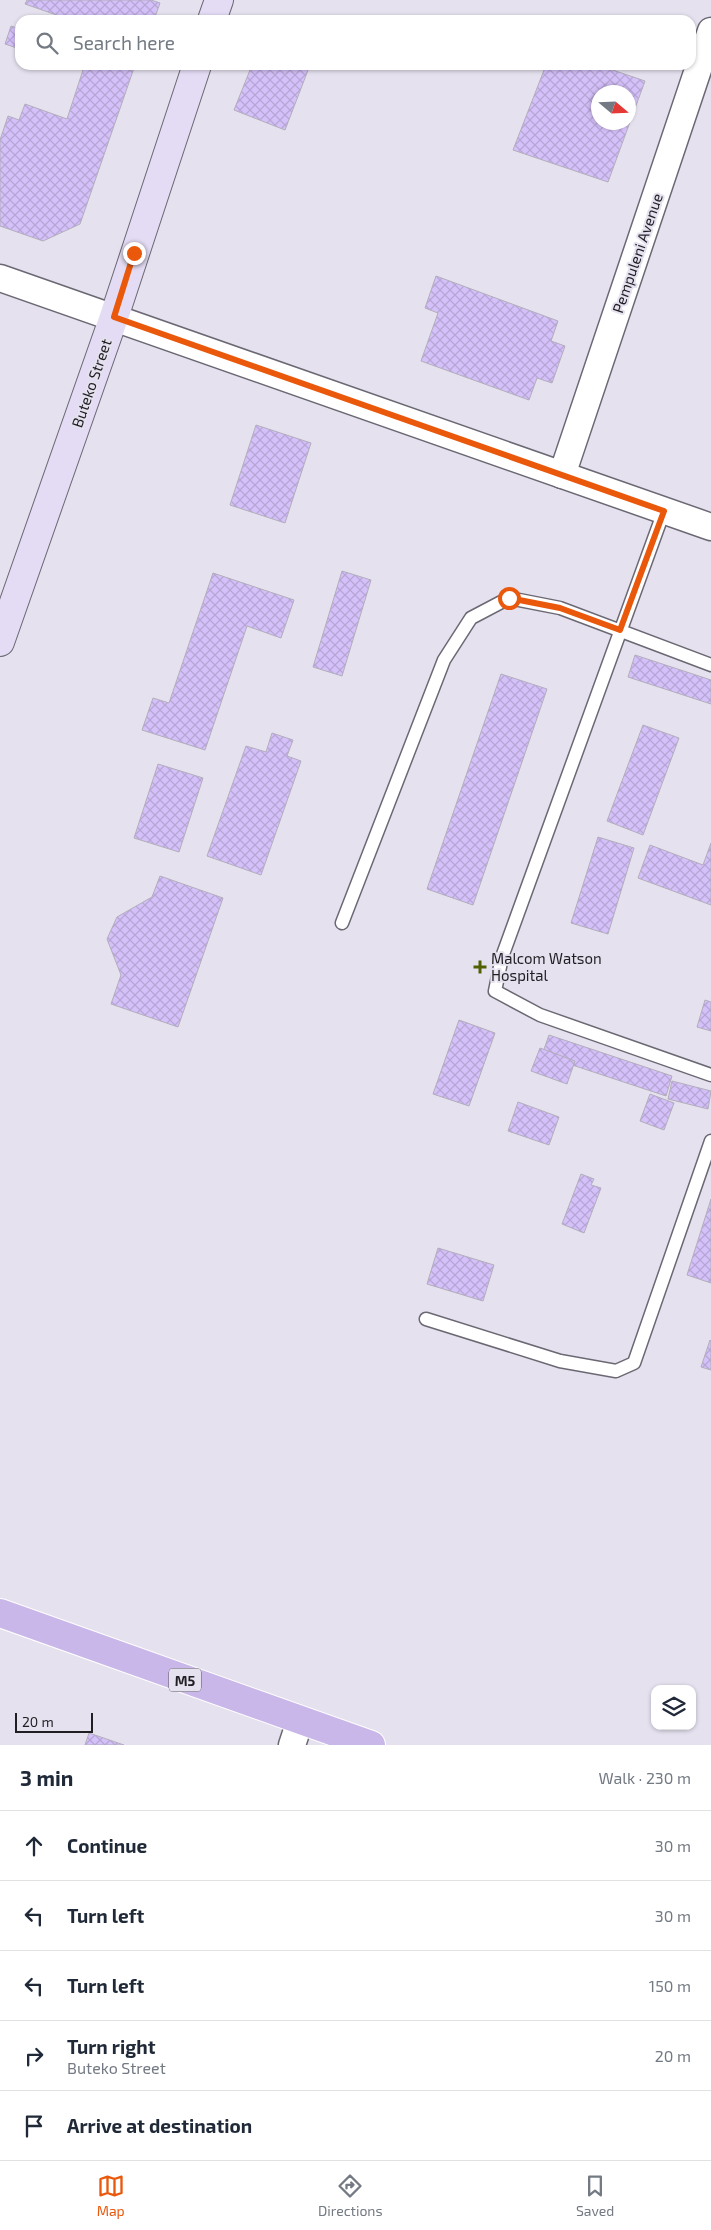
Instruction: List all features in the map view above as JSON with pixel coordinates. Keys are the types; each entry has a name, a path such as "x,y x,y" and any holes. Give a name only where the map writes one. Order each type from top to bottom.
{"main road":[{"name":"M5","path":"0,1613 296,1733 371,1745"}],"street":[{"path":"214,15 219,0"},
{"name":"Pempuleni Avenue","path":"562,475 711,32"},
{"name":"Buteko Street","path":"0,642 114,317 195,70"},
{"path":"0,278 711,527"}],"lane":[{"path":"664,511 502,957 495,992 540,1015 711,1074"},
{"path":"342,922 444,660 471,618 509,598 560,608 711,665"},
{"path":"426,1319 560,1361 616,1371 634,1363 711,1141"}],"building":[{"path":"27,0 151,0 160,3 156,15 57,15 25,4"},
{"path":"11,26 15,27 15,47 5,44"},
{"path":"83,70 133,70 80,224 43,241 0,226 0,140 8,116 19,120 25,104 67,119"},
{"path":"250,70 308,70 285,130 234,110"},
{"path":"544,70 613,70 645,81 636,106 636,85 591,85 591,130 627,130 608,182 513,150"},
{"path":"436,276 558,321 551,341 565,346 552,383 537,378 529,400 421,361 438,313 425,308"},
{"path":"256,425 311,443 285,523 230,505"},
{"path":"342,571 371,580 342,676 313,667"},
{"path":"213,573 294,600 281,638 247,626 205,750 142,730 153,698 169,703"},
{"path":"635,655 711,680 711,704 628,677"},
{"path":"501,674 547,689 473,905 427,889"},
{"path":"643,725 679,738 643,835 607,821"},
{"path":"272,733 293,740 287,756 301,761 261,875 207,856 246,746 266,752"},
{"path":"158,764 203,778 179,852 134,838"},
{"path":"598,837 634,848 608,934 571,923"},
{"path":"711,843 711,905 638,878 650,845 703,865"},
{"path":"160,876 223,898 178,1027 111,1004 121,975 107,939 117,917 152,897"},
{"path":"705,1000 711,1002 711,1031 697,1027"},
{"path":"459,1020 495,1033 469,1106 433,1094"},
{"path":"549,1035 672,1076 666,1096 542,1055"},
{"path":"540,1048 575,1061 567,1084 531,1071"},
{"path":"672,1081 711,1091 708,1109 668,1099"},
{"path":"650,1094 674,1103 664,1130 640,1121"},
{"path":"518,1102 559,1117 549,1145 508,1131"},
{"path":"581,1174 594,1179 591,1185 601,1188 584,1233 562,1224"},
{"path":"711,1199 711,1283 687,1275"},
{"path":"438,1248 494,1265 483,1301 427,1284"},
{"path":"711,1341 711,1370 701,1367"},
{"path":"89,1733 124,1745 85,1745"}],"place":[{"name":"Malcom Watson Hospital","path":"480,967"}],"route":[{"path":"134,253 114,317 664,511 620,630 560,608 509,598"}]}
